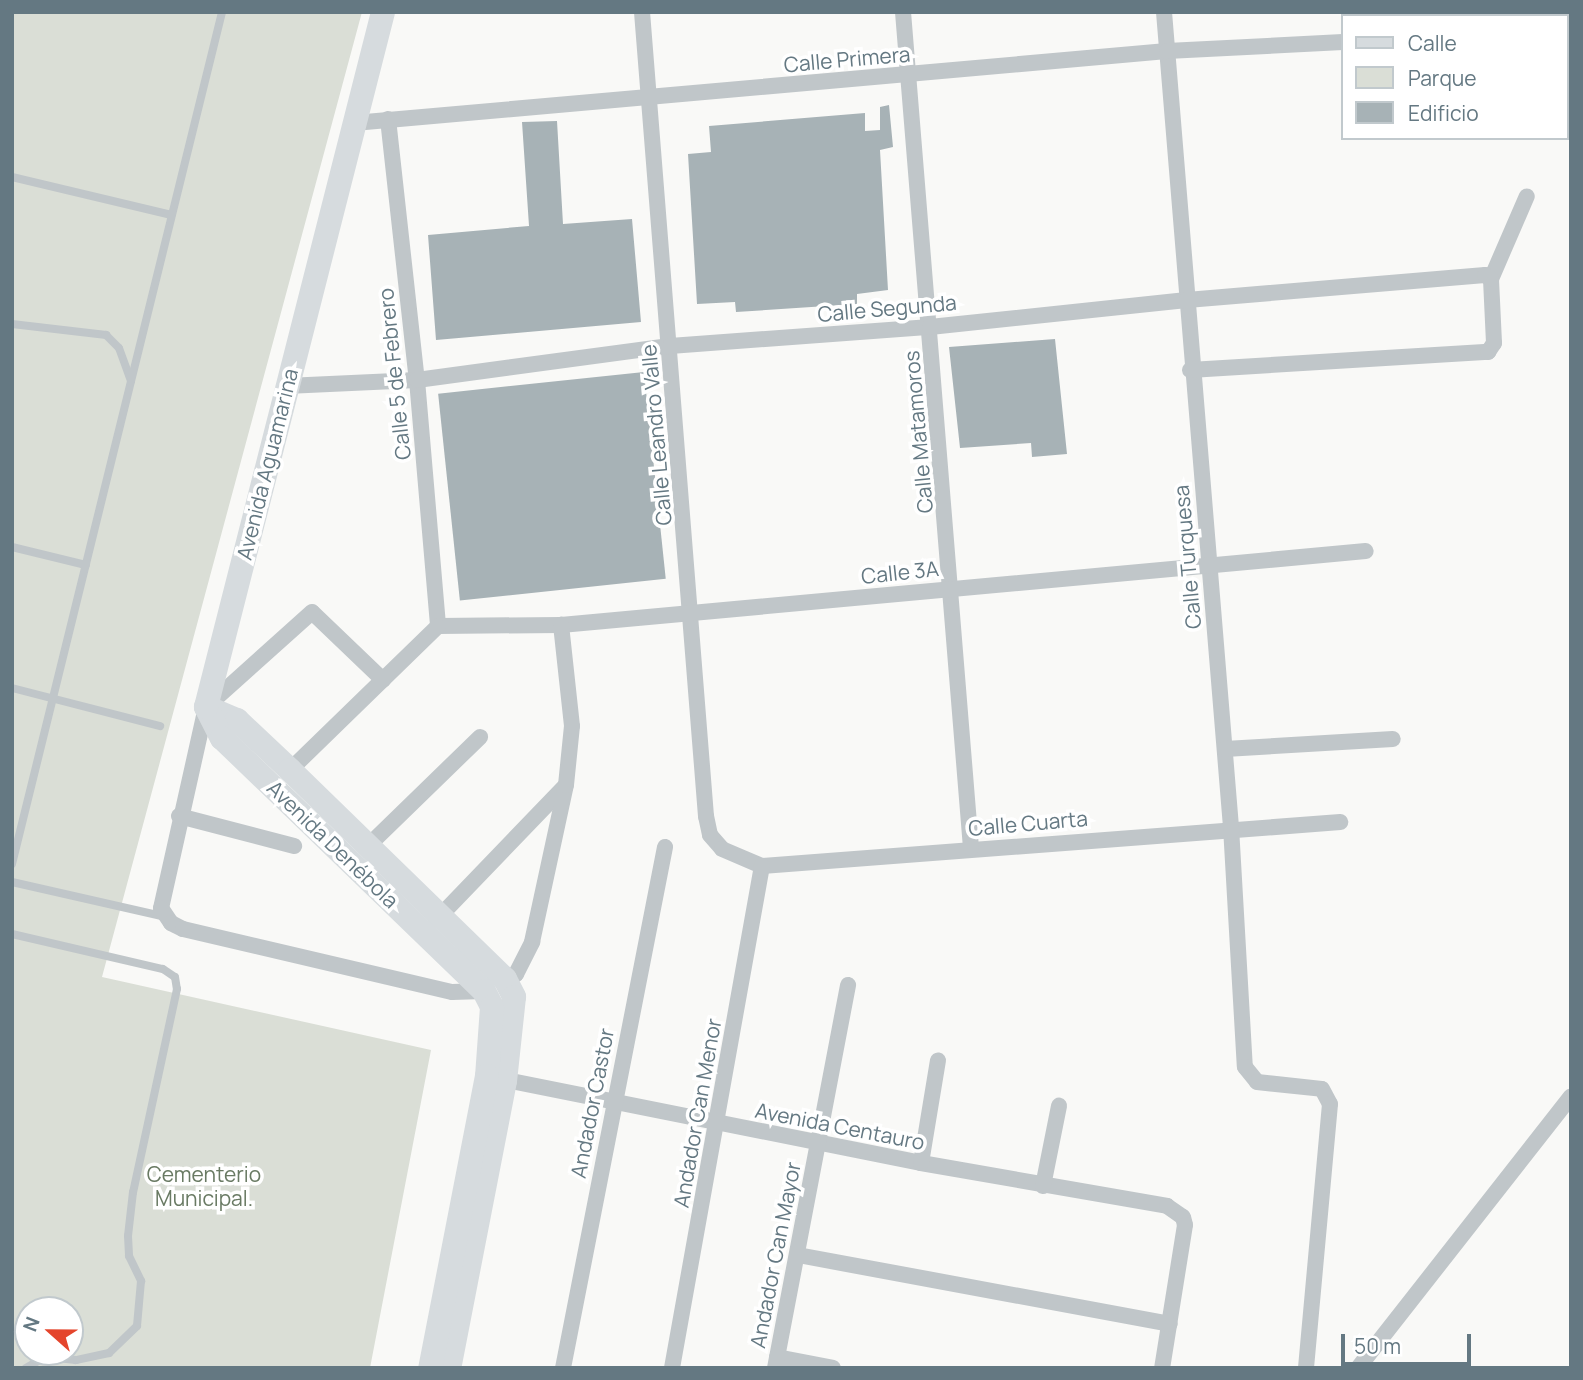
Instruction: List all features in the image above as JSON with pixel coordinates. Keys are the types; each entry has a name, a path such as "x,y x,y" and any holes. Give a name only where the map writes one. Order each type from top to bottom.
{"main road":[{"name":"Avenida Aguamarina","path":"206,707 383,12"},
{"name":"Avenida Denébola","path":"206,707 237,720 369,845 440,916 495,985"},
{"name":"Avenida Denébola","path":"206,707 222,738 495,985"},
{"path":"449,1368 467,1229 496,1078 492,1007 495,985"},
{"path":"430,1368 467,1229"}],"street":[{"name":"Calle Leandro Valle","path":"642,12 651,95 706,816 710,835 722,849"},
{"name":"Calle Matamoros","path":"903,12 952,588 971,848"},
{"name":"Calle Turquesa","path":"1164,12 1190,370 1210,566 1231,827 1245,1067 1251,1078 1268,1083 1311,1084 1328,1095 1330,1116 1306,1368"},
{"name":"Calle Primera","path":"354,123 1167,51 1342,42"},
{"name":"Calle 5 de Febrero","path":"388,119 417,380 438,626"},
{"path":"1190,370 1493,348 1491,279 1527,196"},
{"name":"Calle Segunda","path":"286,386 417,380 670,346 930,327 1187,300 1485,275 1491,279"},
{"name":"Calle 3A","path":"438,626 561,625 1366,551"},
{"path":"206,707 313,611 383,680"},
{"path":"166,917 183,929 452,992 495,985 516,974 531,942 566,785 572,726 561,625"},
{"path":"290,770 438,626"},
{"name":"Avenida Aguamarina","path":"166,917 162,897 206,707"},
{"path":"369,845 481,737"},
{"path":"1225,749 1393,739"},
{"path":"440,916 566,785"},
{"path":"179,816 294,846"},
{"name":"Calle Cuarta","path":"722,849 762,866 1231,827 1340,822"},
{"name":"Andador Castor","path":"563,1368 665,847"},
{"name":"Andador Can Menor","path":"671,1368 762,866"},
{"name":"Andador Can Mayor","path":"776,1362 848,985"},
{"path":"922,1163 938,1060"},
{"name":"Avenida Centauro","path":"496,1078 717,1124 1043,1186 1167,1206 1184,1216 1170,1324"},
{"path":"1358,1368 1571,1096"},
{"path":"1043,1186 1059,1106"},
{"path":"798,1255 1170,1324 1162,1368"},
{"path":"776,1362 833,1368"}],"lane":[{"path":"12,864 222,12"},
{"path":"12,177 172,215"},
{"path":"12,324 106,335 119,348 131,382"},
{"path":"12,547 86,565"},
{"path":"12,688 160,726"},
{"path":"12,882 166,917"},
{"path":"12,934 163,968 175,977 177,989 133,1192 128,1236 130,1256 141,1281 137,1326 109,1353 76,1360 45,1357 26,1368"}],"green space":[{"name":"Cementerio Municipal.","path":"12,12 362,12 102,977 431,1050 370,1368 12,1368"}],"building":[{"path":"889,105 893,147 880,150 888,290 857,294 857,304 736,312 735,302 697,304 688,154 711,152 709,126 865,113 865,131 880,130 880,107"},
{"path":"557,121 563,224 632,219 641,322 436,340 428,235 529,226 522,122"},
{"path":"1055,339 1067,454 1032,457 1031,443 960,448 949,347"},
{"path":"644,372 666,579 460,600 438,394"}]}
